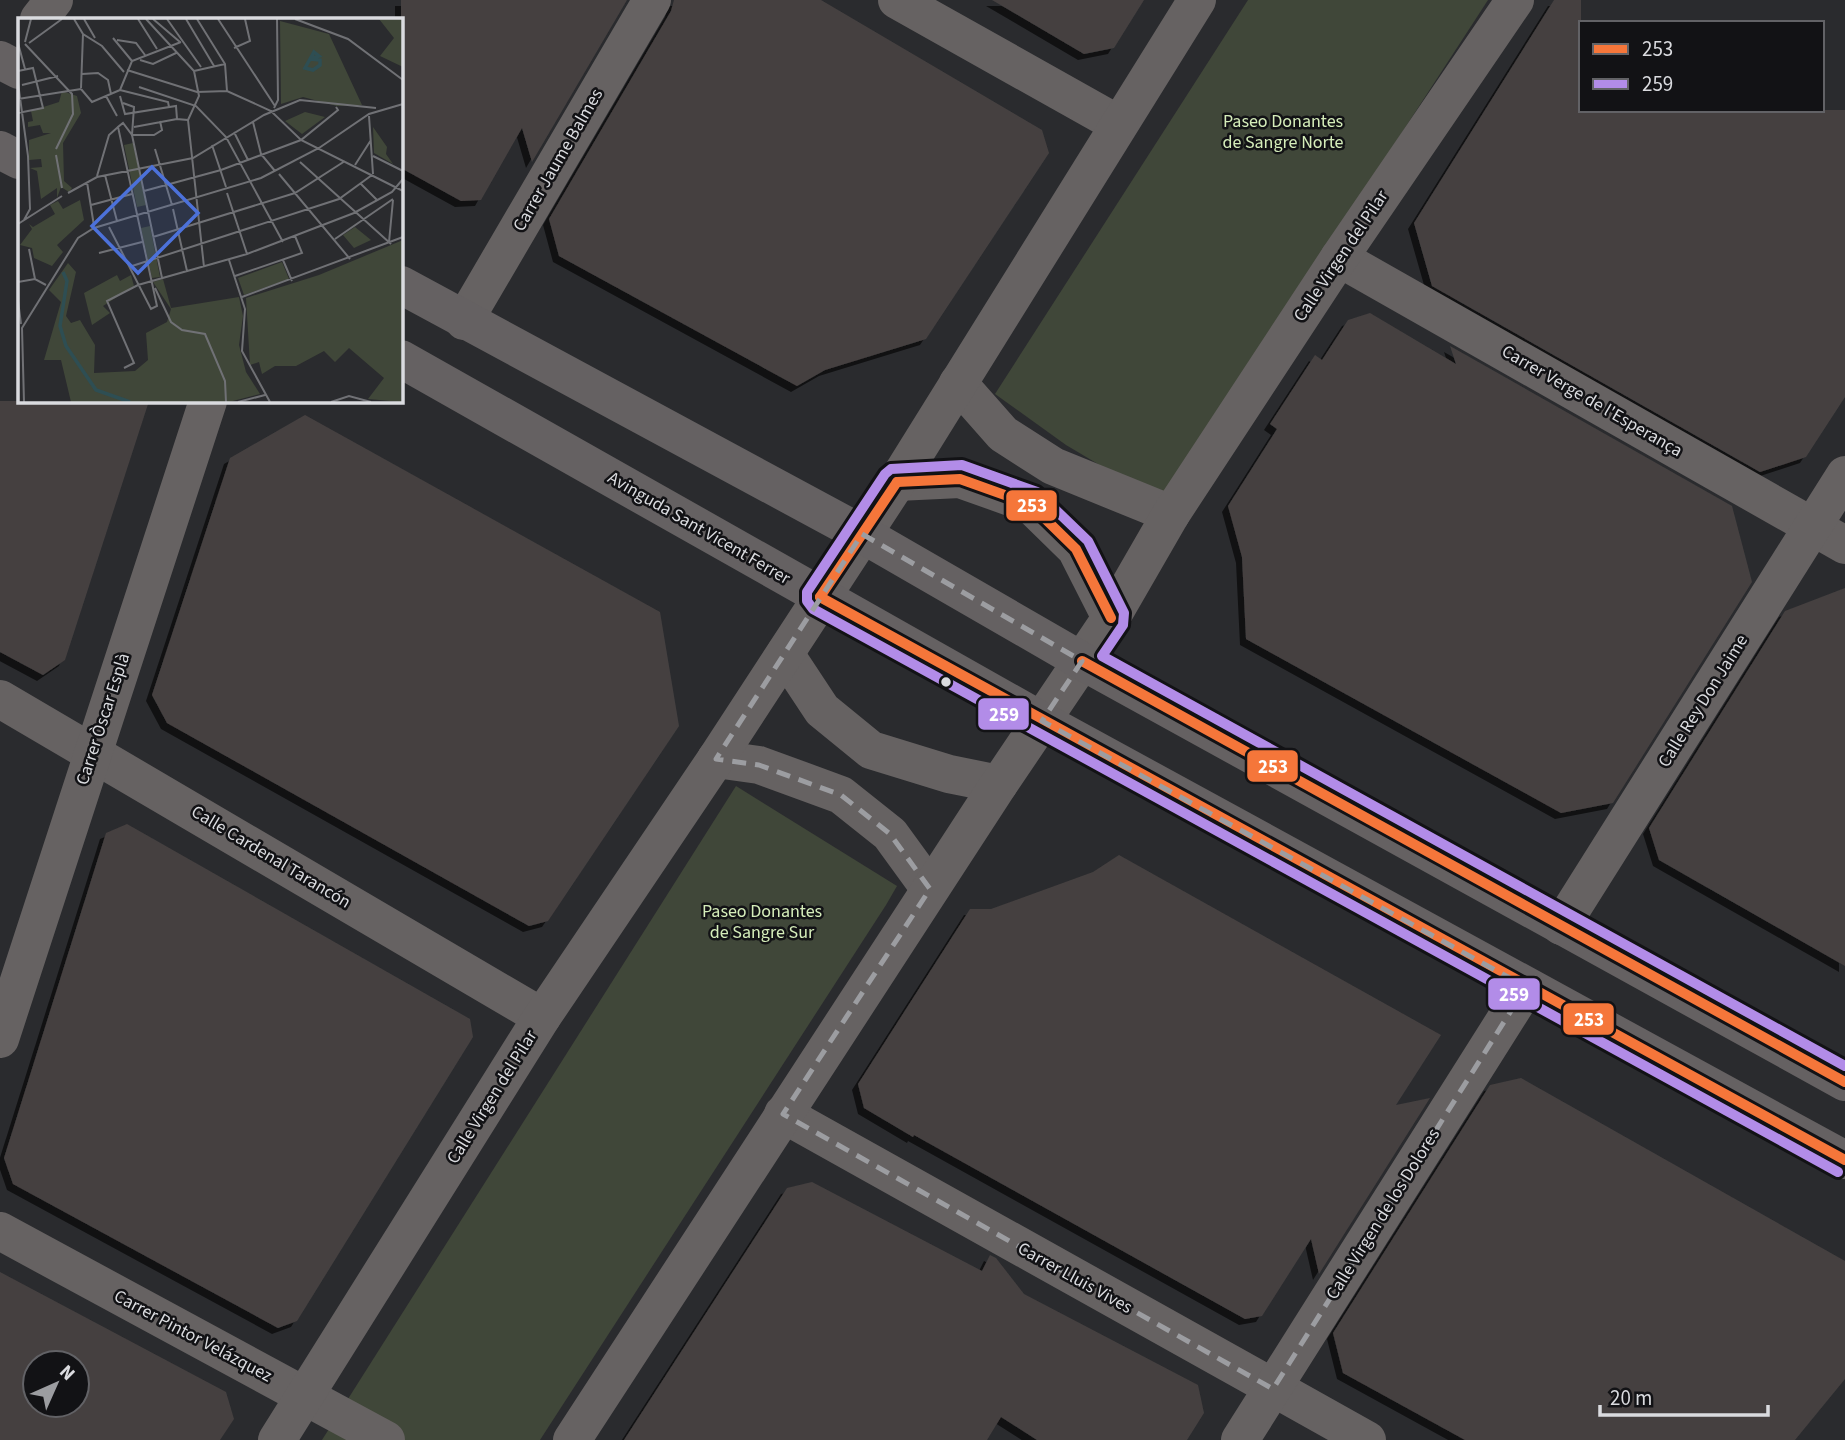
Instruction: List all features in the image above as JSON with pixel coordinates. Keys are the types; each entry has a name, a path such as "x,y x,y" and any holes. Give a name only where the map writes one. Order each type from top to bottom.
{"highway":[{"path":"0,150 18,159"},
{"path":"402,286 862,534 1082,661 1845,1083"},
{"name":"Avinguda Sant Vicent Ferrer","path":"402,360 1042,721 1845,1160"}],"street":[{"path":"40,18 54,0"},
{"name":"Carrer Jaume Balmes","path":"464,321 652,0"},
{"path":"897,0 1118,124"},
{"name":"Calle Virgen del Pilar","path":"277,1440 542,1017 716,759 897,482 1197,0"},
{"name":"Calle Virgen del Pilar","path":"572,1440 930,889 1111,618 1171,514 1339,258 1515,0"},
{"name":"Carrer Verge de l'Esperança","path":"1339,258 1829,536"},
{"path":"958,383 1003,434 1053,466 1171,514"},
{"name":"Carrer Òscar Esplà","path":"0,1038 208,402"},
{"name":"Calle Rey Don Jaime","path":"1561,926 1829,536 1845,475"},
{"path":"897,482 960,479 1030,504 1076,549 1111,618"},
{"path":"785,654 822,710 871,750 949,774 999,784"},
{"name":"Calle Cardenal Tarancón","path":"0,699 542,1017"},
{"path":"716,759 759,765 841,796 890,834 930,889"},
{"name":"Calle Virgen de los Dolores","path":"1240,1440 1526,987"},
{"name":"Carrer Lluis Vives","path":"783,1114 1367,1440"},
{"name":"Carrer Pintor Velázquez","path":"0,1231 386,1440"}],"highlighted area":[{"path":"862,534 1082,661 1042,721 1526,987 1273,1389 783,1114 930,889 890,834 841,795 759,765 716,759"}],"green space":[{"name":"Paseo Donantes de Sangre Norte","path":"1248,0 1488,0 1162,502 1066,445 995,394"},
{"name":"Paseo Donantes de Sangre Sur","path":"736,786 897,886 886,905 540,1440 322,1440"}],"building":[{"path":"401,0 627,0 532,162 522,128 481,200 461,201 402,169"},
{"path":"674,0 821,0 1042,130 1049,153 926,339 825,370 797,386 559,256 549,219 671,11"},
{"path":"992,0 1144,0 1114,48 1084,54"},
{"path":"1554,0 1581,0 1579,112 1845,110 1845,397 1806,457 1760,472 1432,286 1414,223"},
{"path":"1370,313 1456,364 1450,346 1732,506 1752,582 1613,803 1561,813 1246,639 1242,557 1228,506 1277,429 1270,424 1315,355 1322,360 1348,320"},
{"path":"0,401 149,402 65,660 43,675 0,652"},
{"path":"305,415 660,612 679,726 548,921 529,926 167,723 152,695 230,458"},
{"path":"1845,588 1845,966 1659,860 1649,828 1785,611"},
{"path":"127,824 470,1019 473,1037 297,1321 278,1328 13,1184 4,1158 106,833"},
{"path":"1119,855 1441,1035 1396,1105 1430,1098 1319,1274 1311,1239 1262,1316 1245,1319 864,1108 858,1084 970,909 991,909 1093,872"},
{"path":"1521,1078 1845,1261 1845,1379 1795,1440 1465,1440 1343,1373 1333,1333 1490,1085"},
{"path":"812,1182 982,1271 990,1255 996,1258 1024,1294 1198,1385 1204,1413 1187,1440 1037,1440 1001,1417 987,1440 624,1440 787,1188"},
{"path":"0,1272 226,1392 234,1419 220,1440 0,1440"}],"transit line":[{"name":"259","path":"1838,1172 813,609 807,601 807,592 885,474 891,469 962,465 1037,492 1088,541 1124,613 1123,625 1102,656 1845,1066"},
{"name":"253","path":"897,482 960,479 1030,504 1076,549 1111,618"},
{"name":"253","path":"820,597 897,482"},
{"name":"253","path":"820,597 1845,1160"},
{"name":"253","path":"1082,661 1845,1082"}]}
